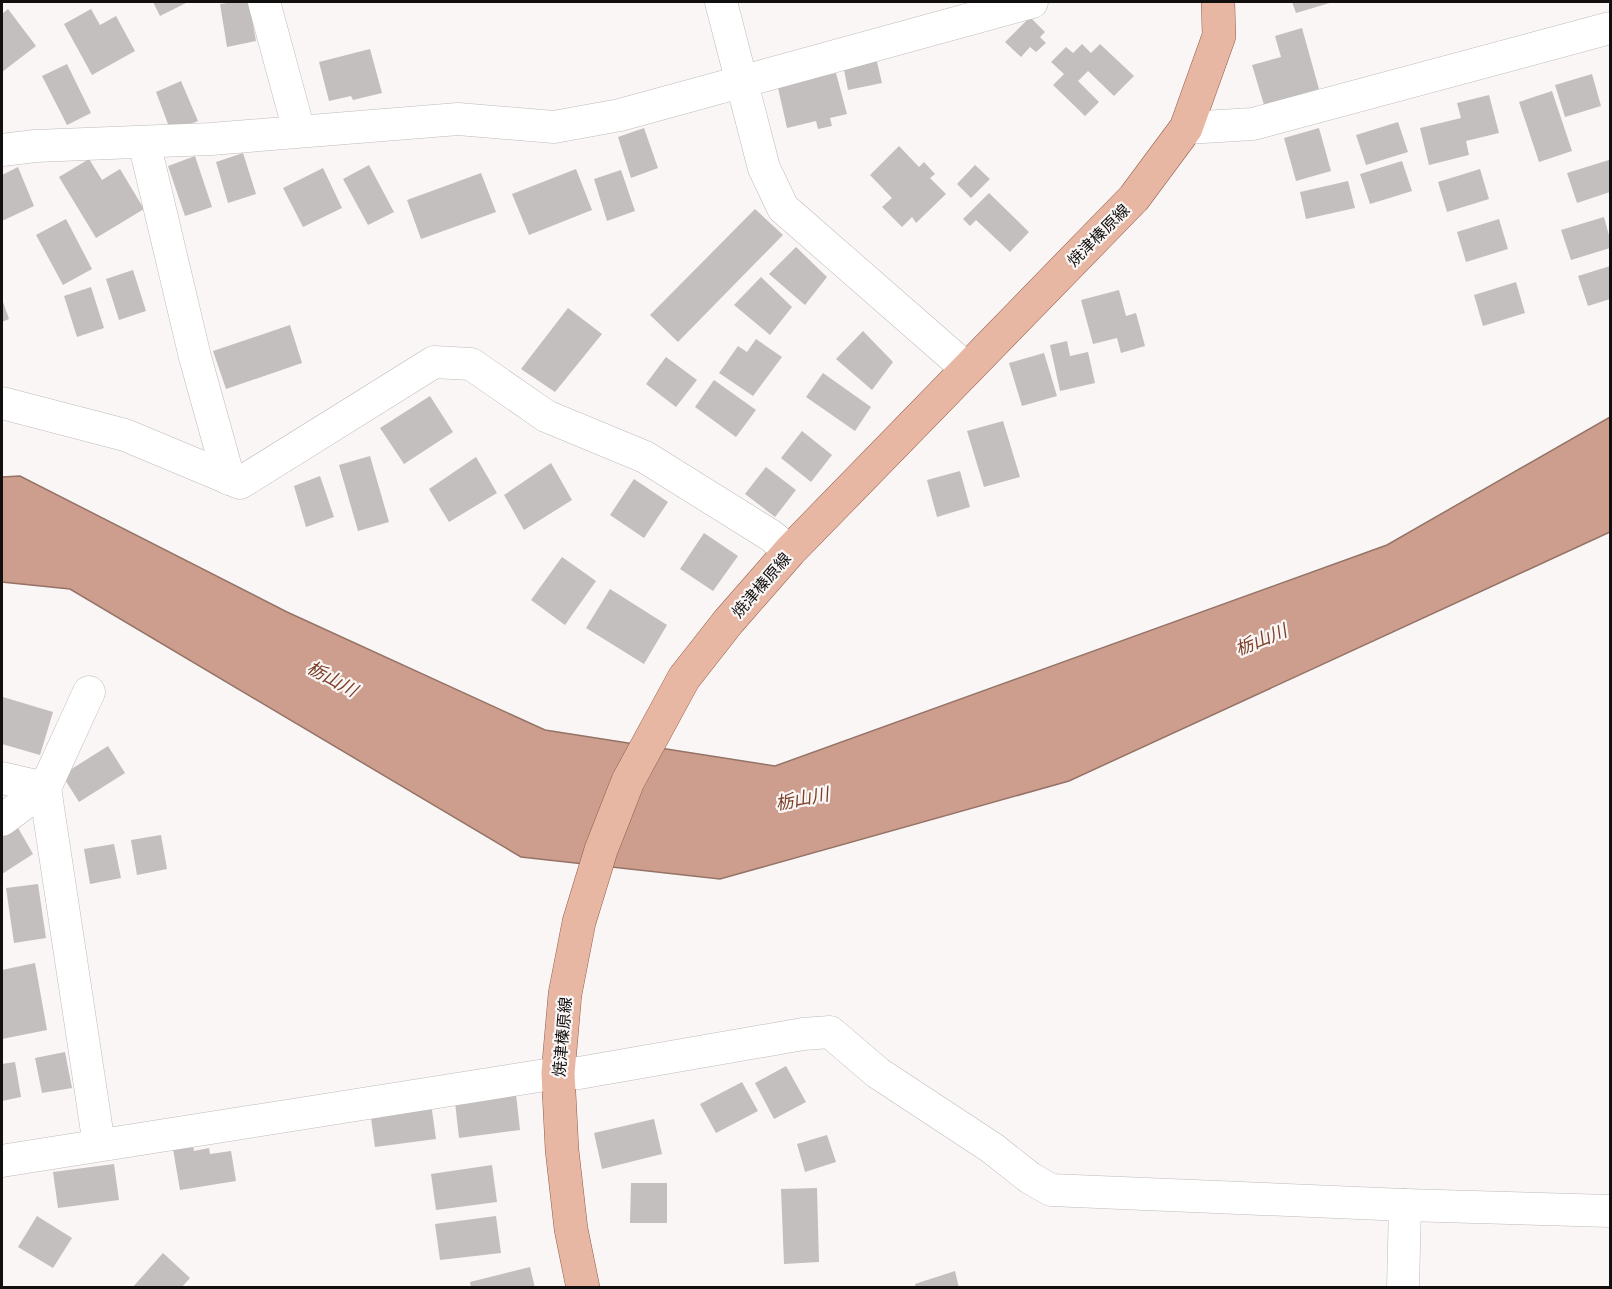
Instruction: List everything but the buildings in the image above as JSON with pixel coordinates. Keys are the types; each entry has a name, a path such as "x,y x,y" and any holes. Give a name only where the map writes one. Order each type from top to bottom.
{"main road":[{"name":"焼津榛原線","path":"584,1287 571,1229 562,1150 558,1073 565,994 579,922 601,850 628,781 684,678 728,622 790,551 1134,198 1186,128 1219,36 1218,2"}],"street":[{"path":"264,2 299,131"},
{"path":"721,2 764,168 783,208 966,368"},
{"path":"2,150 35,146 211,139 458,119 554,127 620,115 1032,2"},
{"path":"1186,128 1253,124 1611,28"},
{"path":"144,141 195,357 229,479"},
{"path":"2,403 125,435 240,483 434,362 471,364 546,416 645,458 770,535 790,551"},
{"path":"2,820 45,788 89,692"},
{"path":"2,778 45,788"},
{"path":"45,788 99,1145"},
{"path":"2,1161 558,1073 579,1073 804,1034 830,1032 878,1073 992,1148 1030,1178 1051,1190 1611,1211"},
{"path":"1403,1287 1405,1205"}],"water":[{"name":"栃山川","path":"1610,417 1610,532 1069,781 720,879 521,857 70,589 2,582 2,477 20,476 287,612 545,730 775,766 1387,545"}]}
